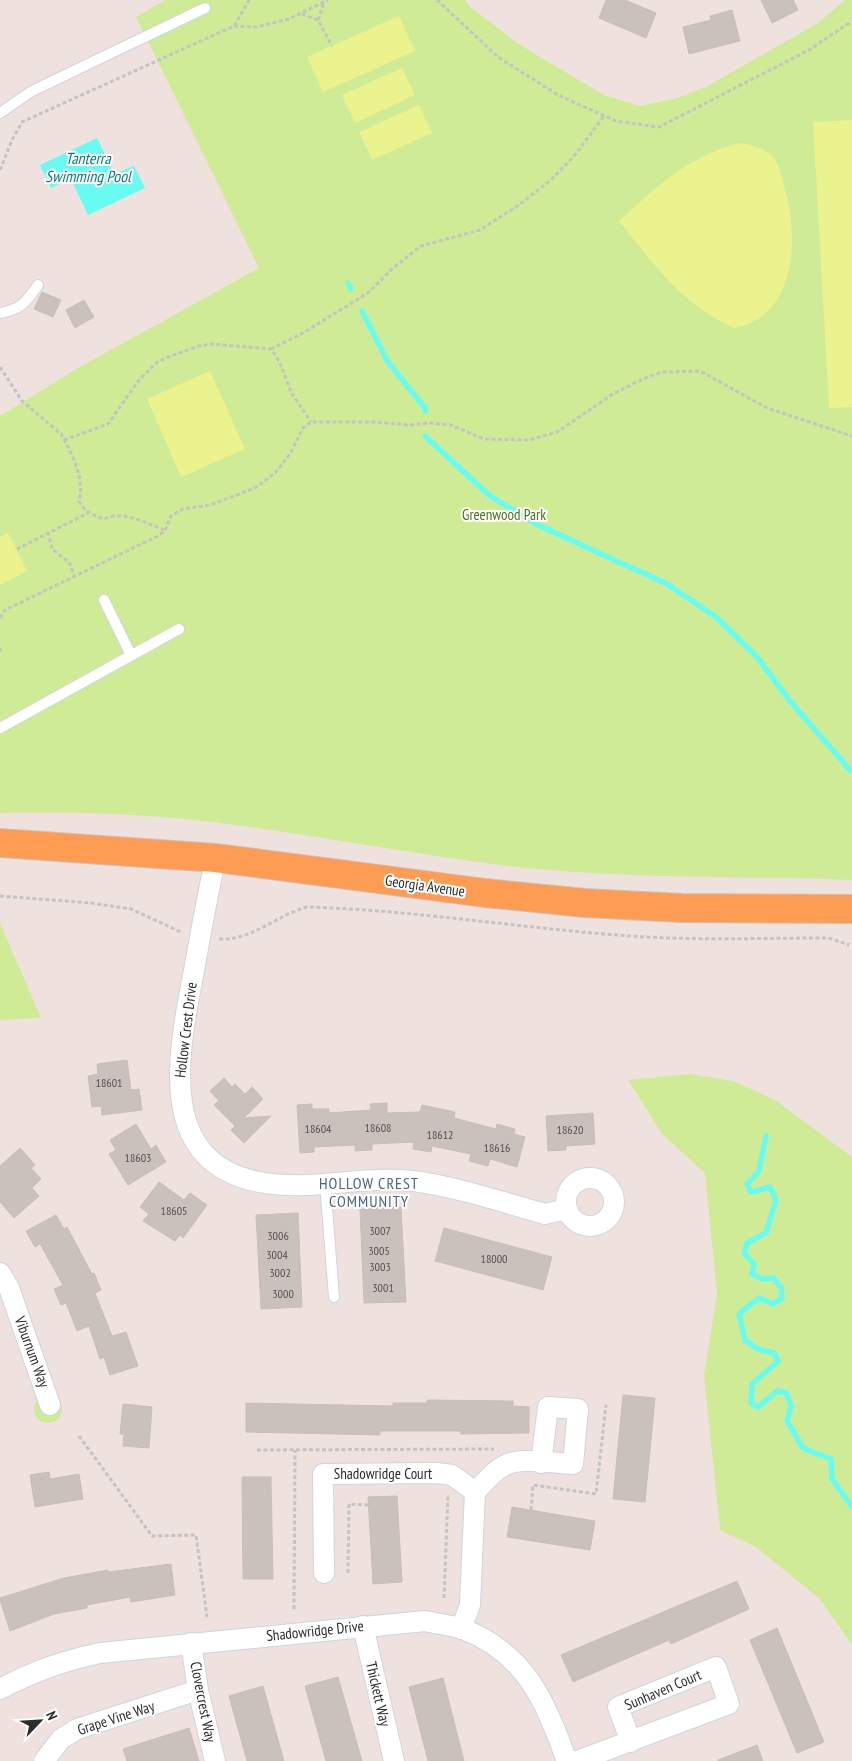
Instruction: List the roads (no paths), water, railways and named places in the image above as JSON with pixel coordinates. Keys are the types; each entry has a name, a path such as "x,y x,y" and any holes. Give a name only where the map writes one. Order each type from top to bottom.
{"main road":[{"name":"Georgia Avenue","path":"0,843 216,858 458,890 568,901 682,908 852,909"}],"street":[{"name":"Hollow Crest Drive","path":"216,858 208,892 180,1054 179,1097 185,1120 194,1139 206,1154 240,1178 279,1185 413,1181 545,1214 567,1209"},
{"name":"Viburnum Way","path":"0,1273 9,1288 50,1405"},
{"path":"461,1628 470,1604 472,1588 475,1492 499,1469 514,1462 541,1463"},
{"name":"Shadowridge Court","path":"324,1573 323,1474 436,1473 452,1475 475,1492"},
{"name":"Shadowridge Drive","path":"0,1690 24,1676 61,1661 100,1653 425,1621 461,1628 485,1639 516,1665 533,1684 546,1705 567,1761"},
{"name":"Thickett Way","path":"363,1626 394,1761"},
{"name":"Clovercrest Way","path":"191,1643 198,1690 215,1761"},
{"name":"Sunhaven Court","path":"576,1761 632,1742 729,1704 716,1667 618,1707 632,1742"},
{"name":"Grape Vine Way","path":"44,1761 61,1739 77,1729 198,1690"}],"lane":[{"path":"0,113 32,91 205,8"},
{"path":"0,313 16,310 24,305 38,285"},
{"path":"104,600 131,655"},
{"path":"0,728 179,629"},
{"path":"325,1183 334,1297"}],"water":[{"name":"Tanterra Swimming Pool","path":"97,138 114,174 134,166 145,188 88,215 71,179 51,188 40,165"}],"waterway":[{"path":"348,283 351,289"},
{"path":"362,311 388,362 425,408 425,411"},
{"path":"425,436 490,496 538,525 667,584 716,617 757,657 790,701 850,770"},
{"path":"766,1136 759,1171 747,1184 751,1192 770,1187 776,1200 766,1233 747,1243 744,1253 754,1264 752,1274 763,1279 774,1278 781,1288 782,1298 773,1304 759,1298 739,1314 745,1340 758,1349 774,1353 778,1361 752,1384 751,1403 758,1407 777,1391 786,1393 791,1405 787,1421 803,1448 831,1459 832,1479 852,1507"}],"district":[{"name":"HOLLOW CREST COMMUNITY","path":"369,1192"}],"park label":[{"name":"Greenwood Park","path":"504,515"}]}
